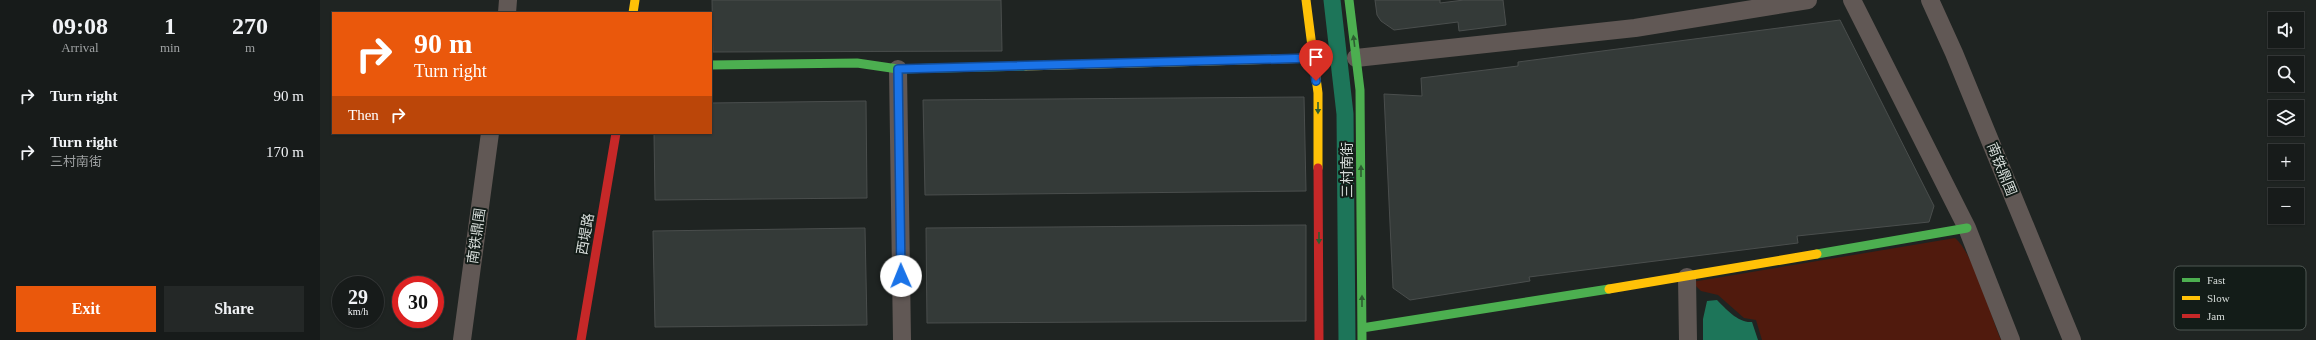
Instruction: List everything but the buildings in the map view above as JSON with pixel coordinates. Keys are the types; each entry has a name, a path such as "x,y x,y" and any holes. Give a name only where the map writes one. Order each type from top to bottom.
{"street":[{"path":"507,12 508,0"},
{"path":"633,12 635,0"},
{"name":"三村南街","path":"1306,0 1318,93 1319,340"},
{"name":"三村南街","path":"1349,0 1360,90 1362,340"},
{"path":"1356,58 1635,28 1808,0"},
{"path":"1852,0 1967,228 2011,340"},
{"name":"南铁鼎围","path":"1930,0 1954,53 2072,340"},
{"path":"712,65 742,66 857,63 898,69 1313,58"},
{"path":"898,69 902,340"},
{"name":"南铁鼎围","path":"462,340 490,134"},
{"name":"西堤路","path":"581,340 616,134"},
{"path":"1362,328 1687,277 1967,228"},
{"path":"1687,277 1688,340"}],"shaded area":[{"path":"1955,238 1969,257 1975,270 2001,340 1762,340 1756,320 1744,318 1718,295 1701,291 1692,282"},
{"path":"1717,300 1737,318 1747,322 1752,322 1758,340 1703,340 1703,319 1707,301"}],"waterway":[{"path":"1332,0 1345,114 1347,340"}],"traffic: fast":[{"path":"1349,0 1360,90 1362,340"},
{"path":"712,65 857,63 898,69 1026,66"},
{"path":"1817,254 1967,228"},
{"path":"1362,328 1609,289"}],"traffic: slow":[{"path":"633,12 635,0"},
{"path":"1306,0 1318,93 1318,168"},
{"path":"1026,66 1313,58"},
{"path":"1609,289 1817,254"}],"traffic: jam":[{"path":"581,340 616,134"},
{"path":"1318,168 1319,340"}],"route":[{"path":"901,276 898,69 1313,58 1316,81"}]}
